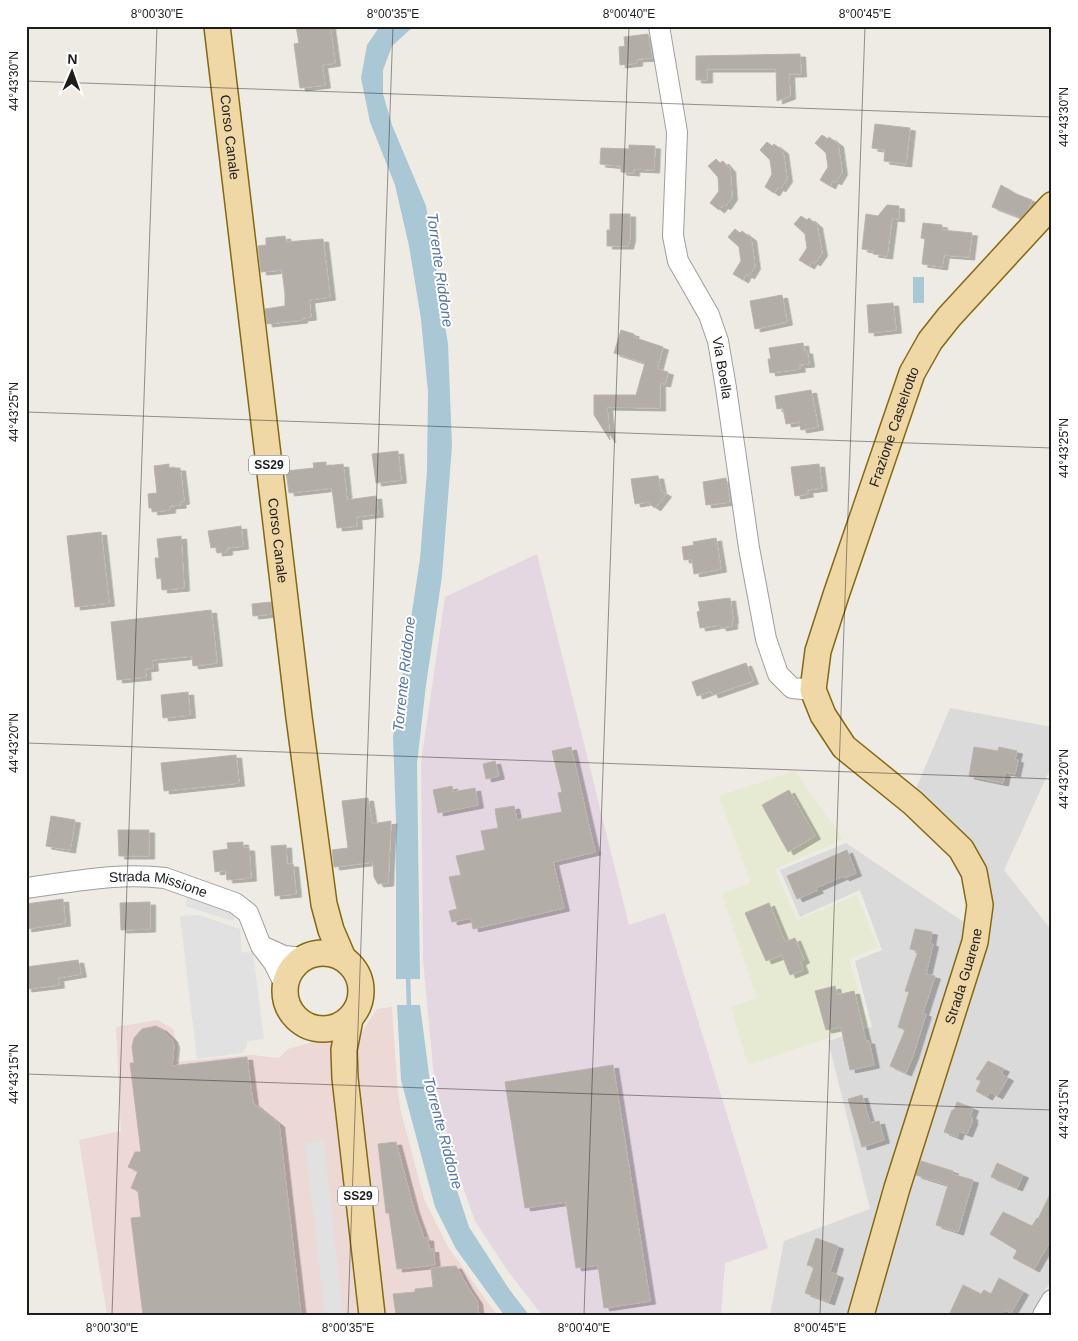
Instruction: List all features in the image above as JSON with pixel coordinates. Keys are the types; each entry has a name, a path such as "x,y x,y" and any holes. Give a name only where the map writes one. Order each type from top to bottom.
{"main road":[{"name":"Corso Canale","path":"218,26 299,717 324,904 331,930 344,958 354,968 362,989 356,1011 350,1019 344,1050 345,1078 372,1315"},
{"name":"Frazione Castelrotto","path":"812,690 818,651 912,373 930,341 949,317 1052,205"},
{"name":"Strada Guarene","path":"812,690 822,715 844,747 913,803 960,849 974,872 980,905 976,942 897,1188 861,1315"},
{"name":"Corso Canale","path":"324,904 319,936 307,956 294,965 288,974 285,985 286,1003 294,1016 304,1025 318,1029 330,1041 345,1078"},
{"path":"307,956 322,952 344,958"},
{"path":"318,1029 330,1029 350,1019"}],"street":[{"name":"Via Boella","path":"659,26 677,132 673,236 678,261 710,315 718,341 749,548 766,639 778,674 792,688 812,690"},
{"name":"Strada Missione","path":"26,888 99,878 154,876 165,878 238,904 248,913 262,946 274,963 285,985"},
{"path":"262,946 284,956 307,956"},
{"path":"1042,1315 1052,1300"}],"shaded area":[{"path":"537,554 629,925 665,913 768,1248 725,1263 721,1315 542,1315 507,1270 475,1221 453,1159 433,1067 423,960 421,762 445,597"},
{"path":"950,708 1052,727 1052,765 1004,870 1052,931 1052,1279 1031,1315 871,1315 989,931 981,861 915,791"},
{"path":"846,843 968,925 857,1315 770,1315 784,1241 870,1209 828,1041 872,1027 855,961 882,950 860,890 800,917 780,870"},
{"path":"191,887 238,904 233,921 185,906"},
{"path":"199,915 240,929 242,952 253,953 264,1039 247,1041 247,1046 242,1053 197,1059 180,916"},
{"path":"392,1007 400,1108 424,1199 448,1247 497,1315 107,1315 79,1140 121,1131 116,1027 158,1020 173,1029 178,1048 176,1062 251,1055 279,1058 288,1049 317,1041 357,1039 377,1009"},
{"path":"324,1141 343,1315 325,1315 305,1143"}],"green space":[{"path":"795,771 843,839 775,869 797,920 857,895 878,947 849,959 868,1024 748,1065 731,1007 757,998 722,894 751,883 719,796"}],"water":[{"path":"380,26 414,26 392,46 383,70 383,94 392,125 426,206 448,344 452,446 442,576 417,763 420,979 396,979 396,821 393,737 420,559 427,471 428,392 421,319 409,246 395,185 370,122 361,78 367,45"},
{"path":"913,277 924,277 924,303 913,303"},
{"path":"397,1005 420,1005 434,1113 469,1227 509,1289 529,1315 504,1315 456,1249 435,1207 401,1080"}],"building":[{"path":"296,26 330,26 335,63 322,65 325,85 300,88 294,44 299,43"},
{"path":"648,34 652,58 637,59 637,63 620,65 619,47 625,46 624,37"},
{"path":"800,54 801,74 789,74 790,96 777,101 776,69 707,69 707,80 696,80 696,56"},
{"path":"875,124 910,128 906,164 884,161 885,150 872,148"},
{"path":"822,135 828,139 829,137 838,144 842,172 836,182 833,180 830,186 820,180 828,167 826,153 815,143"},
{"path":"767,142 772,146 774,144 783,151 787,179 780,189 778,187 774,193 765,187 772,174 770,160 760,150"},
{"path":"629,145 655,146 654,170 634,169 634,173 621,172 621,166 600,164 601,148 629,149"},
{"path":"716,159 720,163 723,161 730,169 732,197 725,207 723,205 719,210 710,203 719,191 718,177 708,166"},
{"path":"1001,185 1016,194 1032,200 1028,210 1021,218 992,207"},
{"path":"887,205 899,206 899,219 892,218 887,256 873,254 874,251 862,249 866,214 878,216"},
{"path":"610,214 630,214 628,246 607,246"},
{"path":"801,216 807,220 809,218 817,225 822,253 815,263 812,261 809,266 799,260 807,248 805,234 794,224"},
{"path":"923,223 942,225 942,230 972,233 969,257 944,255 942,267 922,264 925,239 921,238"},
{"path":"735,229 740,233 742,231 751,238 755,266 749,276 746,274 743,280 733,274 741,261 739,247 728,237"},
{"path":"285,236 286,242 323,239 330,297 309,300 311,317 302,318 302,320 267,324 265,309 285,306 285,294 282,270 261,272 258,246 266,245 266,238"},
{"path":"782,295 787,322 755,329 750,301"},
{"path":"893,303 896,330 869,333 867,305"},
{"path":"621,330 634,334 633,337 663,347 657,369 668,372 665,384 660,383 660,408 607,407 610,440 594,415 594,395 636,395 645,363 614,353"},
{"path":"803,343 804,351 807,351 809,364 799,365 800,369 770,373 768,359 771,359 769,348"},
{"path":"811,390 818,427 801,430 799,422 786,424 783,408 777,409 775,396"},
{"path":"398,451 401,480 376,483 372,454"},
{"path":"326,462 326,466 343,464 347,500 376,496 378,514 356,517 357,526 337,528 332,488 289,493 286,471 314,468 313,463"},
{"path":"169,464 169,468 180,468 184,501 180,502 181,505 170,506 170,510 152,512 152,508 149,508 148,494 157,493 154,466"},
{"path":"819,464 822,488 807,490 808,494 795,496 791,467"},
{"path":"658,476 661,491 666,494 655,508 647,502 635,504 631,479"},
{"path":"726,478 730,502 706,505 703,482"},
{"path":"241,526 243,546 227,548 227,552 217,553 216,547 211,548 208,531"},
{"path":"101,532 109,603 75,607 67,536"},
{"path":"181,536 184,588 162,590 161,578 157,579 155,558 159,558 157,539"},
{"path":"716,538 721,569 694,574 692,559 684,560 682,547 694,545 693,542"},
{"path":"730,598 732,626 721,628 720,625 700,628 697,612 700,611 698,602"},
{"path":"271,602 272,614 253,616 252,604"},
{"path":"211,610 217,663 193,666 192,656 152,660 153,668 145,669 146,677 117,680 111,622"},
{"path":"746,663 753,681 713,695 711,691 697,696 692,682"},
{"path":"188,692 190,715 163,718 161,695"},
{"path":"571,747 595,852 553,862 564,908 473,929 471,918 452,922 449,911 457,909 449,877 461,875 456,856 485,850 481,831 498,828 495,809 514,806 517,820 562,812 558,793 562,792 552,751"},
{"path":"974,747 998,751 999,747 1017,751 1015,759 1018,760 1015,774 1005,772 1003,783 969,776"},
{"path":"236,755 239,783 164,791 161,763"},
{"path":"495,761 499,776 486,779 483,764"},
{"path":"452,786 453,792 475,788 478,805 438,813 433,790"},
{"path":"789,790 815,836 788,852 762,805"},
{"path":"368,798 372,824 391,821 388,883 378,884 374,877 373,862 334,867 332,850 348,848 342,801"},
{"path":"51,816 75,820 70,850 46,846"},
{"path":"118,830 149,830 149,856 119,856"},
{"path":"243,842 243,848 249,848 251,878 227,880 226,870 215,872 213,851 228,849 227,843"},
{"path":"286,845 287,864 293,864 296,894 275,896 271,846"},
{"path":"847,850 856,873 844,878 843,876 797,899 787,876"},
{"path":"63,899 65,923 26,929 26,904"},
{"path":"150,902 150,929 121,930 120,903"},
{"path":"769,903 785,942 795,938 804,960 800,962 803,970 790,975 782,955 766,961 745,913"},
{"path":"915,929 932,932 930,943 933,944 926,974 935,976 923,1013 926,1014 906,1073 890,1066 905,1030 898,1027 909,992 905,991 918,951 910,949"},
{"path":"78,960 81,974 58,978 59,985 26,989 26,967"},
{"path":"835,986 837,995 854,991 874,1065 850,1070 841,1027 826,1030 815,991"},
{"path":"156,1026 172,1039 174,1045 172,1066 247,1057 253,1103 279,1124 301,1315 143,1315 131,1218 141,1217 138,1191 131,1188 138,1171 128,1167 135,1152 141,1152 130,1063 134,1063 132,1047 134,1038 142,1029"},
{"path":"988,1061 1004,1069 1001,1074 1008,1078 997,1096 990,1092 987,1097 976,1091 981,1081 976,1079"},
{"path":"613,1065 650,1301 604,1308 598,1265 576,1268 566,1202 525,1208 505,1082"},
{"path":"862,1095 870,1123 879,1121 884,1140 862,1147 848,1099"},
{"path":"957,1102 973,1108 970,1116 972,1117 972,1122 967,1134 959,1131 957,1137 944,1132"},
{"path":"396,1142 414,1210 424,1238 428,1238 429,1250 433,1249 435,1265 397,1269 389,1213 386,1213 378,1144"},
{"path":"921,1161 953,1171 952,1174 973,1180 958,1232 936,1225 948,1185 916,1175"},
{"path":"997,1163 1023,1175 1017,1188 991,1177"},
{"path":"1052,1190 1052,1238 1034,1269 1013,1258 1017,1251 990,1234 1003,1212 1032,1226 1038,1219"},
{"path":"816,1238 838,1246 830,1272 838,1275 829,1302 805,1293 814,1267 807,1265"},
{"path":"456,1266 477,1301 479,1315 396,1315 393,1294 415,1292 415,1289 433,1287 431,1268"},
{"path":"999,1278 1023,1292 1011,1313 1004,1310 1001,1315 949,1315 963,1285 981,1294 984,1290 991,1294"}],"waterway":[{"name":"Torrente Riddone","path":"408,975 409,1009"}]}
